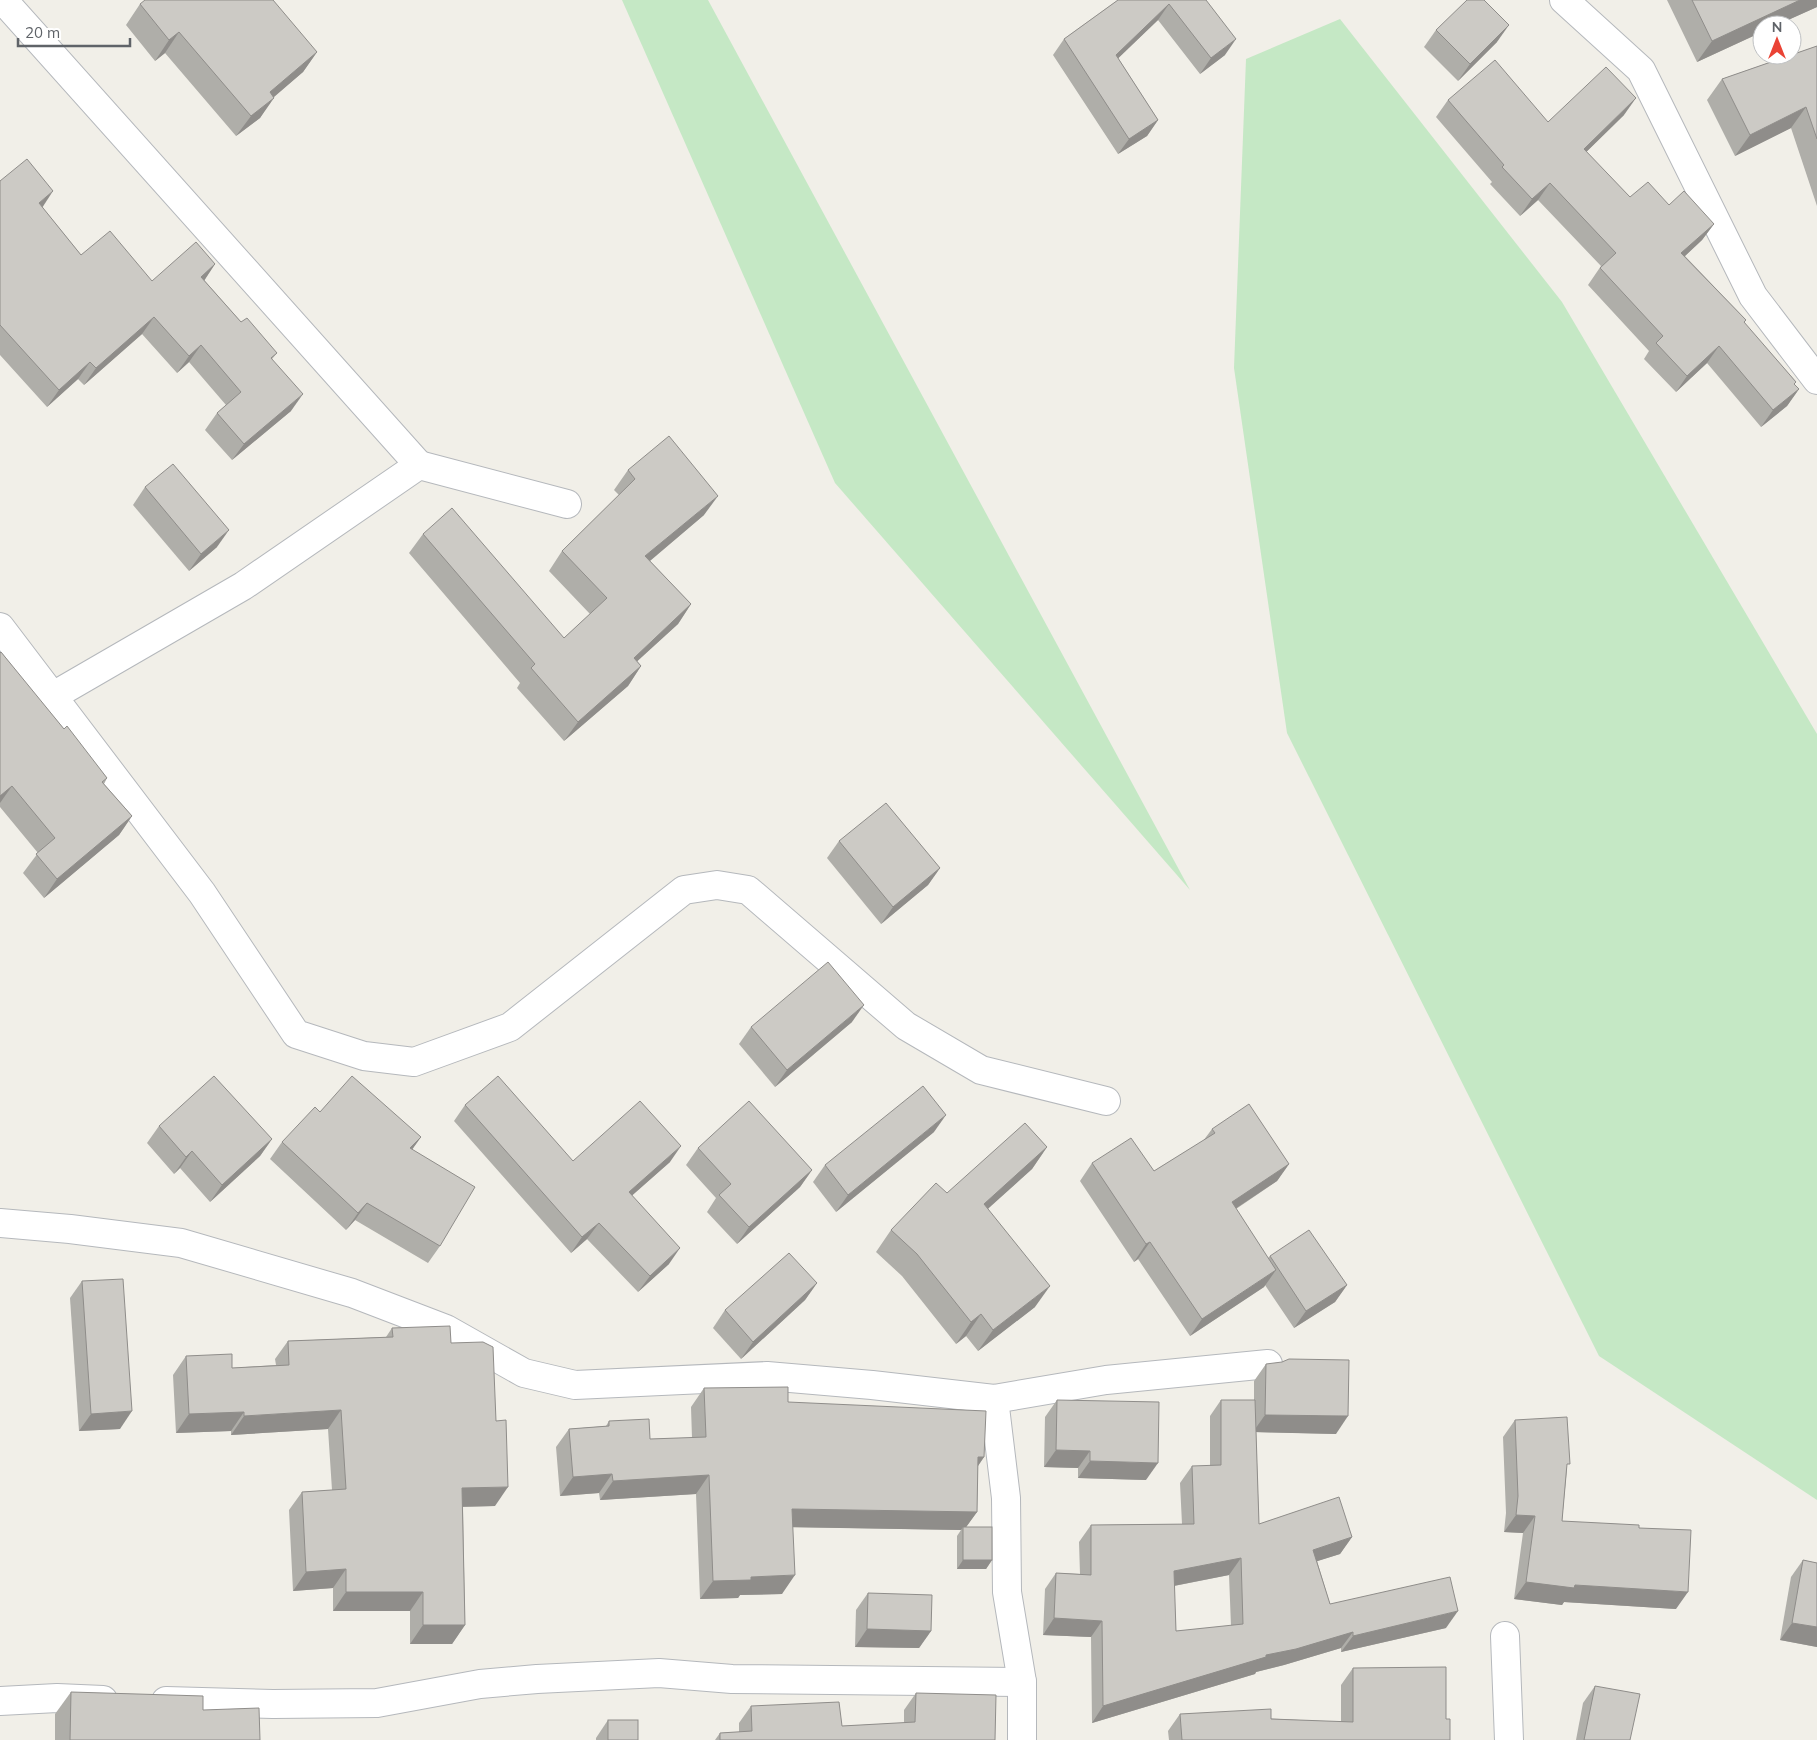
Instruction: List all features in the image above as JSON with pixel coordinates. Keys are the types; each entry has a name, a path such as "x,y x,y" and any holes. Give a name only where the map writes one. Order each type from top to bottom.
{"street":[{"path":"3,0 419,465 567,504"},
{"path":"1564,0 1641,70 1753,296 1817,380"},
{"path":"53,696 244,586 367,499 419,465"},
{"path":"0,627 9,653 53,696 202,893 296,1034 364,1056 414,1062 510,1027 684,890 717,885 748,890 906,1026 981,1070 1106,1102"},
{"path":"0,1223 70,1229 181,1243 352,1293 446,1329 524,1373 575,1385 767,1376 994,1399 1106,1380 1268,1364"},
{"path":"994,1399 1006,1498 1007,1592 1022,1682 1022,1740"},
{"path":"1506,1636 1509,1740"},
{"path":"0,1701 57,1698 273,1704 377,1703 480,1684 659,1673 732,1679 1022,1682"}],"green space":[{"path":"622,0 708,0 1190,890 835,483"},
{"path":"1340,19 1562,302 1817,734 1817,1500 1599,1356 1287,733 1234,368 1246,59"}],"building":[{"path":"145,0 273,0 317,52 270,92 274,98 251,116 179,32 169,40 140,4"},
{"path":"1118,0 1206,0 1236,39 1211,58 1169,4 1116,55 1158,120 1129,139 1064,39"},
{"path":"1467,0 1484,0 1509,25 1470,64 1436,30"},
{"path":"1692,0 1800,0 1768,15 1752,15 1752,22 1712,41"},
{"path":"1817,46 1817,139 1806,107 1750,135 1722,79 1762,65 1802,65 1802,51"},
{"path":"1495,60 1548,122 1606,67 1636,98 1584,149 1630,197 1648,182 1669,205 1684,191 1714,224 1681,253 1746,320 1744,322 1796,382 1794,384 1799,389 1773,410 1719,346 1687,376 1656,343 1663,336 1600,268 1616,253 1550,183 1532,199 1502,167 1504,165 1448,100"},
{"path":"27,159 53,191 39,203 81,255 110,231 152,281 196,242 215,264 201,277 241,322 247,318 277,353 271,358 303,394 244,444 217,413 241,392 201,345 189,356 154,317 96,368 90,362 59,390 0,325 0,181"},
{"path":"669,436 718,496 645,556 691,604 634,658 641,666 578,722 531,668 535,664 423,534 452,508 564,638 607,598 562,551 635,479 628,470"},
{"path":"173,464 229,530 201,554 145,487"},
{"path":"1,652 64,729 67,726 107,778 102,782 132,816 57,879 36,854 55,838 12,786 0,796"},
{"path":"886,803 940,868 893,907 839,841"},
{"path":"828,962 864,1005 787,1070 751,1027"},
{"path":"214,1076 272,1139 222,1185 192,1151 186,1157 159,1126"},
{"path":"352,1076 421,1137 410,1148 475,1187 440,1246 367,1203 358,1213 282,1142 315,1107 320,1112"},
{"path":"498,1076 573,1161 640,1101 681,1146 629,1192 680,1248 650,1276 599,1223 582,1237 465,1105"},
{"path":"923,1086 946,1115 848,1195 825,1165"},
{"path":"749,1101 812,1170 749,1227 719,1195 731,1184 698,1148"},
{"path":"1249,1104 1289,1164 1232,1202 1276,1270 1202,1319 1150,1242 1146,1244 1092,1163 1131,1138 1154,1171 1215,1133 1212,1129"},
{"path":"1025,1123 1047,1147 984,1204 1050,1286 993,1330 981,1314 971,1322 917,1254 891,1230 936,1183 947,1193"},
{"path":"1309,1230 1347,1285 1306,1311 1270,1256"},
{"path":"789,1253 817,1283 753,1342 725,1310"},
{"path":"123,1279 132,1411 91,1414 82,1281"},
{"path":"450,1326 451,1343 483,1342 493,1347 496,1421 506,1420 508,1487 462,1488 465,1625 423,1625 423,1592 346,1592 346,1569 306,1572 302,1492 346,1489 341,1410 244,1416 244,1412 189,1414 186,1356 232,1354 232,1368 289,1365 288,1341 393,1337 392,1328"},
{"path":"1289,1359 1349,1360 1348,1416 1265,1415 1266,1364"},
{"path":"788,1387 788,1402 986,1411 984,1457 978,1457 977,1512 792,1509 795,1575 751,1577 751,1580 713,1581 709,1475 613,1481 612,1474 573,1477 569,1429 609,1426 609,1421 649,1419 650,1439 706,1437 704,1388"},
{"path":"1057,1400 1159,1402 1158,1463 1090,1461 1090,1451 1056,1450"},
{"path":"1221,1400 1255,1400 1259,1524 1339,1497 1352,1537 1313,1550 1330,1604 1450,1577 1458,1611 1353,1636 1353,1632 1296,1649 1266,1655 1266,1657 1103,1706 1102,1621 1054,1618 1056,1573 1091,1575 1091,1525 1194,1524 1192,1466 1221,1465","holes":["1241,1558 1243,1624 1176,1631 1174,1571"]},
{"path":"1567,1417 1570,1464 1567,1464 1562,1521 1639,1525 1639,1528 1691,1530 1688,1592 1575,1585 1574,1588 1526,1582 1535,1516 1516,1515 1518,1496 1515,1420"},
{"path":"963,1527 992,1527 992,1560 963,1560"},
{"path":"1803,1560 1817,1563 1817,1627 1792,1623"},
{"path":"868,1593 932,1595 931,1631 867,1629"},
{"path":"1446,1667 1446,1719 1450,1719 1450,1740 1182,1740 1180,1714 1271,1709 1271,1719 1353,1722 1353,1668"},
{"path":"1595,1686 1640,1694 1630,1740 1584,1740"},
{"path":"71,1692 203,1696 203,1710 259,1708 260,1740 70,1740"},
{"path":"916,1693 996,1695 995,1740 720,1740 720,1733 752,1731 751,1706 839,1702 842,1726 915,1722"},
{"path":"608,1720 638,1720 638,1740 608,1740"}]}
